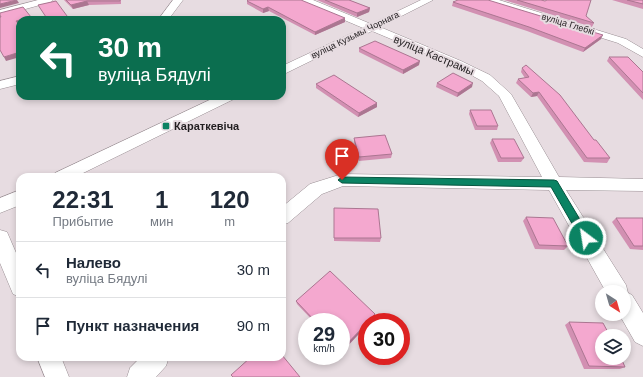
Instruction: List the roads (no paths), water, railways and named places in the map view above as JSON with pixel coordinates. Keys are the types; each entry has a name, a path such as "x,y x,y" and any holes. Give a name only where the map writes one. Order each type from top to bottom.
{"street":[{"path":"0,13 48,0"},
{"path":"166,16 178,0"},
{"name":"вуліца Кастрамы","path":"305,0 457,63 486,78 504,94 554,184 614,285"},
{"name":"вуліца Кузьмы Чорнага","path":"286,68 428,0"},
{"name":"вуліца Глебкі","path":"490,0 622,41 643,54"},
{"path":"0,85 16,81"},
{"path":"69,173 221,100"},
{"path":"286,214 316,189 342,180 643,185"},
{"path":"0,206 16,199"},
{"path":"0,238 16,277"},
{"path":"631,314 643,334"},
{"path":"51,361 57,377"},
{"path":"139,377 153,361"}],"place":[{"name":"Караткевіча","path":"166,126"}]}
